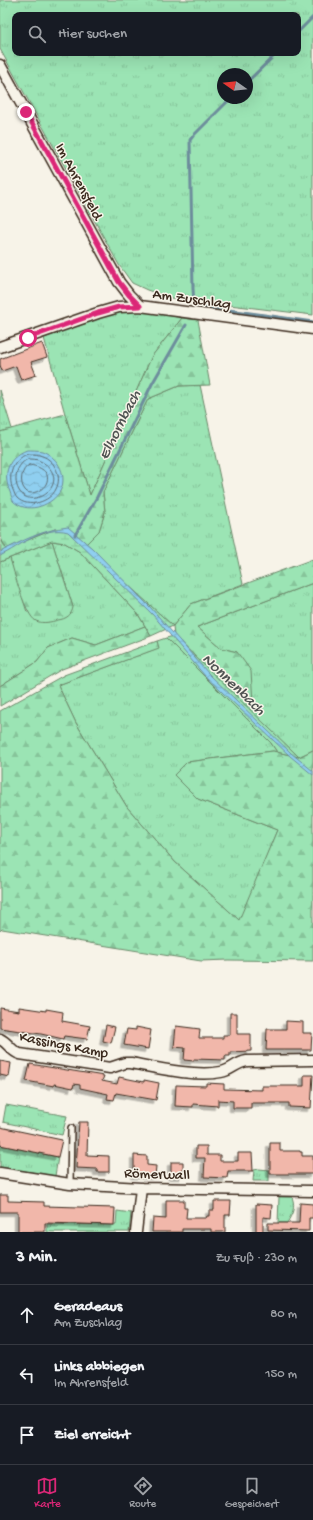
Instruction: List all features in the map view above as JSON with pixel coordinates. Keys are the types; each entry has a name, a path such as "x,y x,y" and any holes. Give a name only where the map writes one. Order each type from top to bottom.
{"street":[{"name":"Im Ahrensfeld","path":"0,65 119,282 140,306"},
{"name":"Am Zuschlag","path":"0,347 119,307 140,306 313,329"},
{"name":"Kassings Kamp","path":"0,1039 12,1050 20,1054 110,1068 116,1068 131,1063 186,1072 216,1073 228,1070 236,1063 247,1061 313,1060"},
{"name":"Römerwall","path":"0,1173 70,1184 141,1188 313,1191"},
{"path":"136,1232 141,1188"}],"lane":[{"path":"70,1184 71,1128"}],"green space":[{"path":"0,0 313,0 313,315 171,298 132,283 119,265 0,49"},
{"path":"127,310 141,310 182,318 152,356 90,495 65,414 44,338 97,318"},
{"path":"182,318 198,320 210,385 179,386 148,399 103,492 105,512 99,531 84,546 55,529 6,549 0,536 0,432 65,414 90,495 152,356"},
{"path":"200,385 243,584 191,604 173,626 84,546 99,531 105,512 103,492 148,399 179,386"},
{"path":"0,390 12,429 0,432"},
{"path":"55,529 68,530 173,626 151,636 138,614 80,552 65,543 52,541 0,562 1,539 6,549"},
{"path":"52,541 65,543 80,552 138,614 145,626 96,645 72,638 48,648 37,662 0,686 0,562 10,558 27,612 73,607"},
{"path":"52,541 73,607 70,614 66,618 50,622 41,622 36,621 28,611 20,592 10,558"},
{"path":"313,559 313,583 197,627 221,648 237,652 251,671 253,703 250,711 174,636 173,626 191,604"},
{"path":"313,583 313,750 299,757 250,711 253,703 237,652 221,648 197,627"},
{"path":"145,626 151,636 62,669 0,706 0,686 37,662 48,648 72,638 96,645"},
{"path":"174,636 299,757 277,752 271,743 166,638"},
{"path":"166,638 271,743 277,752 273,751 187,762 198,799 277,830 240,921 175,862 127,807 76,723 58,685 158,648 157,641"},
{"path":"157,641 159,648 58,685 76,723 127,807 175,862 239,920 277,830 198,799 174,775 187,762 273,751 299,757 313,750 313,961 201,961 2,929 0,931 0,711 64,675"},
{"path":"6,1105 67,1116 62,1135 3,1122"},
{"path":"0,1145 58,1157 55,1176 0,1167"},
{"path":"254,1170 269,1170 269,1181 253,1181"},
{"path":"279,1197 292,1197 292,1214 287,1223 278,1223"},
{"path":"117,1211 131,1213 129,1232 47,1232 47,1224 116,1225"}],"water":[{"path":"27,450 42,451 53,458 61,469 63,481 62,487 55,498 43,505 31,508 18,505 13,501 7,479 8,467 11,462 20,453"},
{"path":"68,527 92,548 150,607 209,674 291,753 313,771 313,775 290,756 205,676 153,615 68,532 50,531"},
{"path":"50,531 24,542 0,556 0,552 32,536"}],"building":[{"path":"42,343 47,357 31,362 36,375 21,380 16,366 2,371 0,359"},
{"path":"19,1007 63,1012 62,1021 90,1026 87,1039 64,1036 63,1039 0,1028 0,1008 19,1011"},
{"path":"230,1013 237,1013 237,1034 251,1034 251,1051 230,1052 230,1056 225,1056 225,1060 184,1060 185,1048 174,1047 176,1026 200,1029 199,1038 223,1038 223,1035 230,1035"},
{"path":"286,1021 303,1022 303,1033 312,1033 311,1050 266,1050 267,1029 286,1029"},
{"path":"106,1025 115,1027 111,1043 103,1041"},
{"path":"136,1027 151,1030 148,1049 124,1045 127,1029 136,1030"},
{"path":"0,1061 11,1063 9,1077 0,1075"},
{"path":"30,1064 104,1076 102,1081 117,1084 119,1077 144,1082 144,1080 159,1083 156,1100 116,1093 114,1100 107,1099 108,1094 80,1088 80,1085 74,1084 73,1088 26,1081"},
{"path":"304,1075 313,1075 311,1108 289,1107 289,1103 251,1103 251,1108 233,1108 233,1101 218,1100 218,1106 193,1104 193,1107 175,1106 176,1085 206,1086 206,1083 224,1084 224,1089 262,1090 262,1086 304,1086"},
{"path":"79,1122 88,1122 87,1155 109,1156 109,1172 97,1172 97,1169 76,1168"},
{"path":"0,1127 62,1140 58,1157 0,1145"},
{"path":"270,1143 280,1143 280,1151 300,1151 302,1152 302,1156 313,1156 313,1174 270,1174"},
{"path":"196,1146 207,1146 207,1155 220,1155 220,1161 238,1161 238,1153 252,1153 253,1171 228,1171 227,1178 204,1177 205,1158 196,1158"},
{"path":"134,1155 147,1156 147,1165 156,1166 155,1176 134,1175"},
{"path":"171,1162 183,1162 183,1176 171,1176"},
{"path":"0,1195 8,1195 8,1201 44,1202 44,1206 115,1208 114,1225 45,1223 45,1232 18,1232 18,1212 0,1212"},
{"path":"166,1200 184,1200 184,1208 187,1208 186,1218 206,1218 209,1216 209,1210 214,1210 214,1201 231,1201 230,1215 225,1215 225,1232 211,1232 211,1229 182,1229 182,1232 152,1232 153,1218 166,1219"},
{"path":"300,1203 313,1204 313,1218 309,1218 309,1231 268,1230 268,1223 299,1223"},
{"path":"256,1204 272,1205 271,1218 263,1217 263,1232 256,1232"}],"waterway":[{"path":"301,29 313,17"},
{"path":"253,76 274,56"},
{"path":"225,104 190,140 194,302 201,306 313,322"},
{"name":"Elhornbach","path":"75,535 97,497 152,384 186,325"}],"route":[{"path":"26,112 84,221 119,282 140,306 119,307 98,313 28,338"}],"water label":[{"name":"Nonnenbach","path":"235,683"}]}
